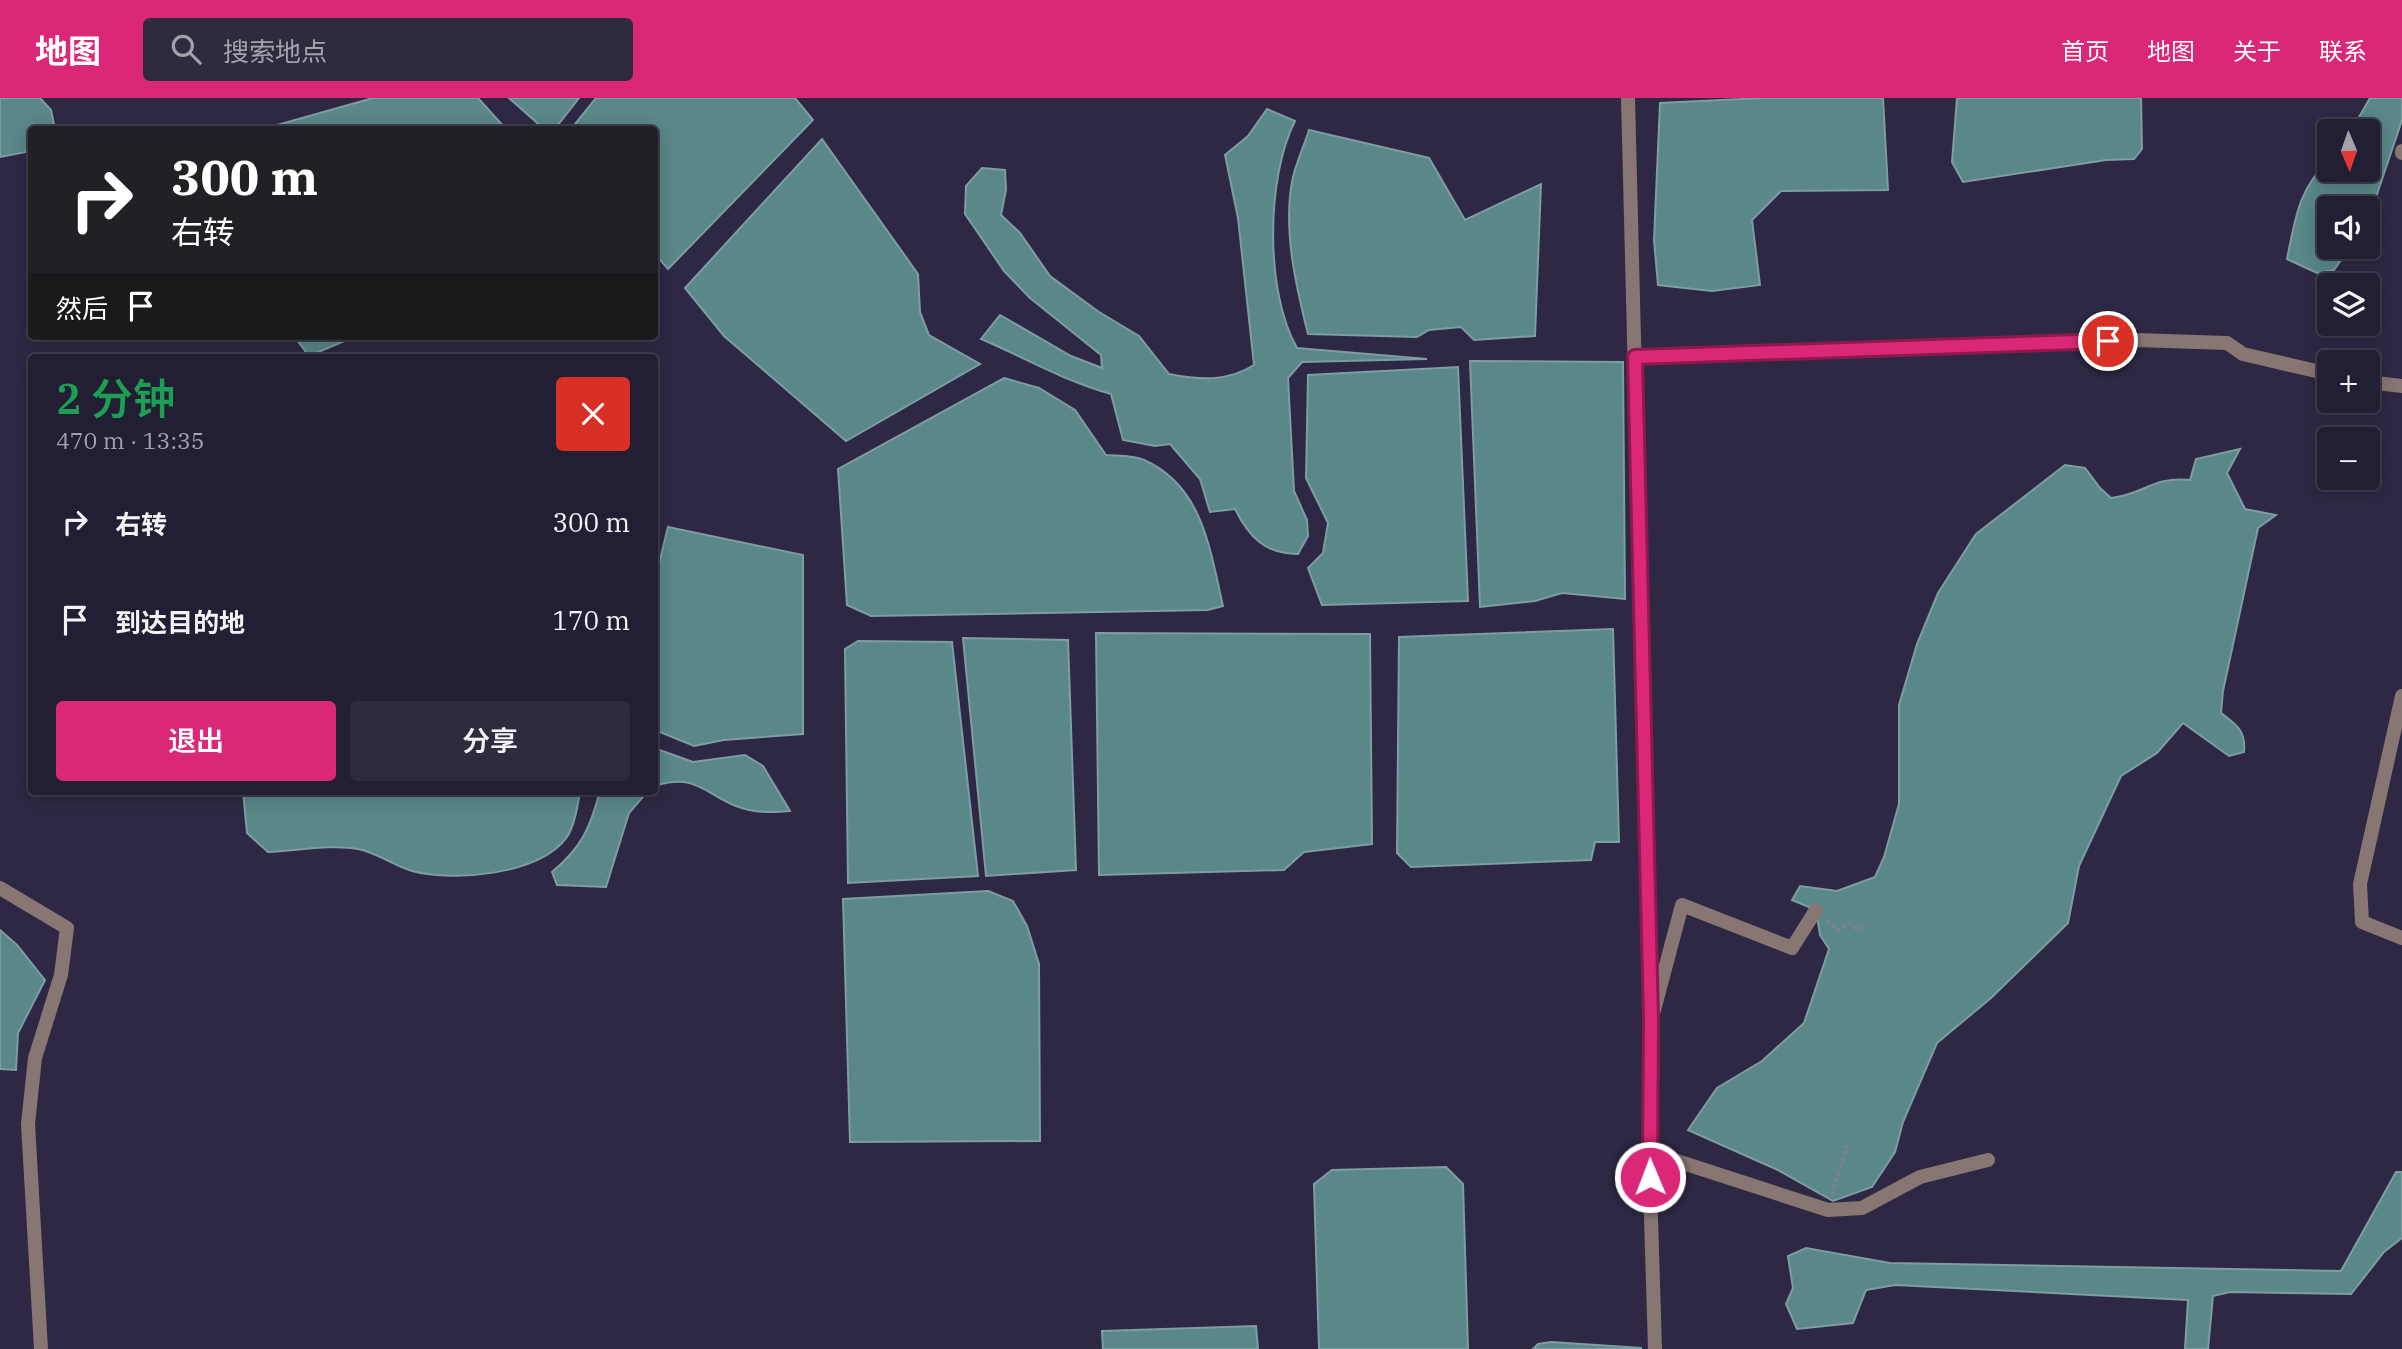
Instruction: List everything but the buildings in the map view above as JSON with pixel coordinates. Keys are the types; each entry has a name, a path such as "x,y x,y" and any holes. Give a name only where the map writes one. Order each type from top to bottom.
{"street":[{"path":"1628,98 1651,1018 1649,1152 1655,1349"},
{"path":"1635,357 2136,340 2227,343 2243,354 2317,371"},
{"path":"2380,383 2402,386"},
{"path":"2402,696 2360,884 2362,922 2402,938"},
{"path":"0,888 67,928 61,975 35,1058 28,1124 41,1349"},
{"path":"1651,1018 1682,905 1792,947 1816,910"},
{"path":"1649,1152 1828,1210 1862,1208 1920,1177 1988,1160"}],"path":[{"path":"1816,910 1837,930 1850,923 1857,930 1867,925"},
{"path":"1828,1210 1847,1145"}],"shaded area":[{"path":"0,98 40,98 51,110 54,126 28,126 28,152 0,157"},
{"path":"373,98 478,98 503,126 274,126"},
{"path":"509,98 579,98 557,126 541,126"},
{"path":"596,98 795,98 813,120 668,269 658,257 658,126 573,126"},
{"path":"1762,98 1883,98 1888,190 1781,191 1752,220 1760,285 1712,291 1658,285 1654,240 1660,103"},
{"path":"1957,98 2141,98 2142,149 2134,159 2106,160 1963,182 1952,162"},
{"path":"2370,98 2402,98 2402,120 2376,196 2317,196 2317,259 2342,259 2334,270 2317,273 2287,259 2299,206 2310,182 2317,173 2317,182 2380,182 2380,119 2358,119"},
{"path":"1267,109 1295,121 1285,145 1279,173 1273,235 1279,297 1297,348 1427,359 1302,362 1288,378 1294,491 1307,520 1308,536 1298,554 1276,551 1259,542 1246,528 1235,509 1210,512 1200,479 1170,444 1155,446 1123,440 1111,394 1061,376 981,339 1000,315 1071,356 1102,368 1101,355 1030,298 1004,271 965,214 966,186 982,168 1005,170 1006,190 1001,215 1020,233 1050,276 1099,312 1139,336 1169,374 1213,378 1244,371 1254,365 1238,218 1225,155 1248,136"},
{"path":"1309,130 1429,158 1465,220 1541,184 1535,336 1474,340 1461,327 1429,330 1417,337 1308,334 1295,276 1289,216 1293,177"},
{"path":"822,139 918,274 920,312 929,335 980,364 846,441 724,336 685,288"},
{"path":"297,340 347,340 314,354 308,354"},
{"path":"1470,361 1623,362 1625,599 1562,593 1535,601 1480,607"},
{"path":"1458,367 1468,601 1322,605 1308,568 1323,553 1328,523 1306,478 1308,375"},
{"path":"1004,378 1039,388 1075,410 1106,455 1130,456 1144,460 1164,471 1179,486 1201,522 1223,606 1208,610 871,616 847,605 838,469"},
{"path":"2240,449 2227,473 2245,509 2276,515 2258,528 2223,691 2221,713 2232,721 2242,734 2244,752 2229,756 2183,723 2157,753 2121,776 2079,866 2068,923 1991,998 1937,1043 1903,1122 1895,1152 1872,1187 1833,1201 1778,1170 1688,1130 1717,1088 1762,1061 1804,1023 1829,949 1820,935 1816,910 1792,900 1800,886 1837,891 1875,877 1884,857 1899,804 1899,705 1917,644 1938,593 1976,534 2065,465 2085,468 2111,498 2157,483 2190,480 2196,459"},
{"path":"668,527 803,555 803,734 724,740 694,746 658,731 658,568"},
{"path":"1613,629 1619,842 1595,842 1591,860 1411,867 1397,853 1399,637"},
{"path":"1096,633 1370,634 1372,844 1304,852 1284,870 1099,875"},
{"path":"963,638 1068,640 1076,870 986,876"},
{"path":"858,641 952,642 978,876 848,883 845,649"},
{"path":"658,749 693,762 745,755 763,766 790,811 749,810 690,783 658,785"},
{"path":"243,795 579,795 572,827 555,850 538,860 517,867 472,875 450,876 412,871 358,849 325,847 268,852 247,833"},
{"path":"599,795 645,795 629,813 606,887 557,885 552,872 578,845"},
{"path":"988,891 1013,901 1027,926 1039,964 1040,1141 850,1142 843,899"},
{"path":"0,930 17,945 45,980 18,1033 16,1070 0,1069"},
{"path":"1446,1167 1463,1184 1468,1349 1319,1349 1314,1184 1332,1170"},
{"path":"2396,1172 2402,1172 2402,1238 2384,1252 2351,1294 2230,1292 2213,1296 2208,1349 2185,1349 2188,1300 1895,1285 1866,1290 1853,1323 1797,1329 1786,1304 1793,1288 1788,1256 1806,1248 1890,1263 2341,1271"},
{"path":"1256,1326 1258,1349 1103,1349 1102,1331"},
{"path":"1551,1342 1641,1349 1533,1349 1538,1344"}],"route":[{"path":"1650,1177 1651,1018 1635,357 2108,341"}]}
